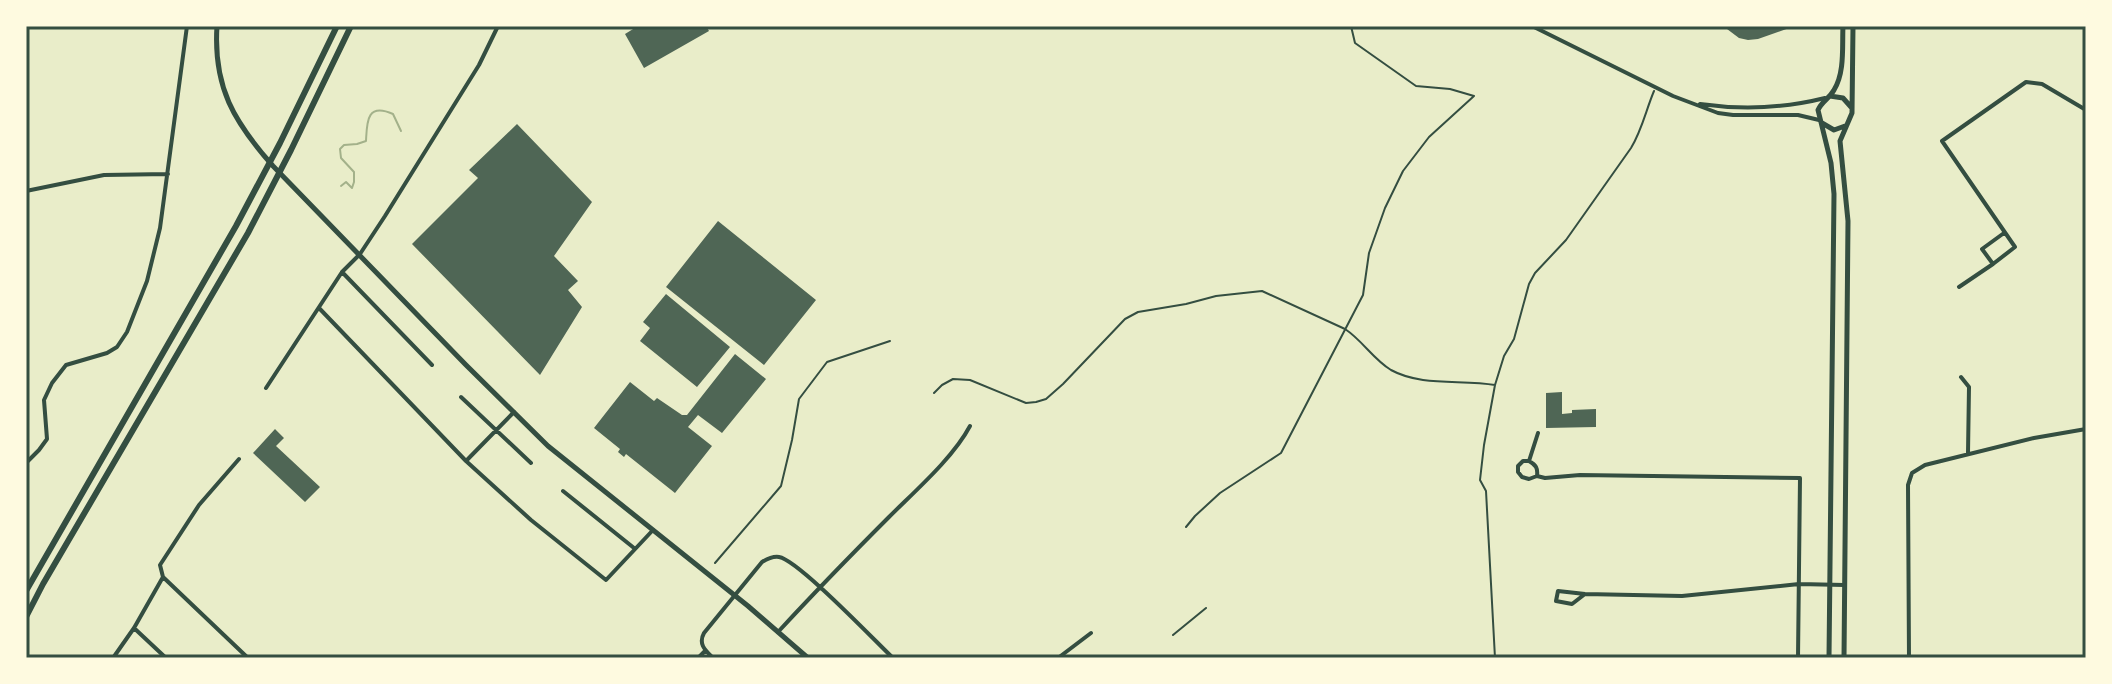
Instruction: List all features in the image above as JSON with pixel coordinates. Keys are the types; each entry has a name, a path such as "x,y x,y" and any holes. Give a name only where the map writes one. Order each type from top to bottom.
{"main road":[{"path":"217,26 220,79 231,111 249,139 548,446 808,658"},
{"path":"26,591 236,226 337,26"},
{"path":"26,617 248,233 351,26"},
{"path":"1829,658 1834,194 1831,163 1818,110 1840,77 1843,26"},
{"path":"1844,658 1848,221 1840,141 1852,113 1853,26"},
{"path":"1828,97 1843,98 1851,108"},
{"path":"1820,121 1834,130 1848,123"}],"street":[{"path":"26,463 47,439 44,400 52,383 66,365 107,353 117,347 127,332 160,228 187,26"},
{"path":"266,388 342,272 360,254 479,66 498,26"},
{"path":"1532,26 1673,96 1718,113 1798,115 1820,121"},
{"path":"1959,287 2015,247 1942,141 2026,82 2042,84 2086,110"},
{"path":"1694,103 1733,107 1785,106 1828,97"},
{"path":"26,191 104,175 168,174"},
{"path":"1993,264 1982,249 2004,233"},
{"path":"342,272 432,365"},
{"path":"319,308 466,461 531,520 606,580 653,530"},
{"path":"1961,377 1969,387 1968,453"},
{"path":"461,397 531,463"},
{"path":"466,461 514,412"},
{"path":"778,632 962,441 970,426"},
{"path":"1909,658 1908,485 1912,473 1921,466 1968,453 2086,429"},
{"path":"1529,461 1538,433"},
{"path":"239,459 199,505 160,565 163,577 248,658"},
{"path":"1537,476 1535,464 1523,461 1518,466 1522,477 1529,479 1537,476 1593,475 1800,478 1798,658"},
{"path":"563,491 634,548"},
{"path":"713,658 701,643 703,635 762,562 774,557 784,558 819,586 893,658"},
{"path":"113,658 163,577"},
{"path":"1585,594 1572,604 1556,601 1558,591 1682,596 1799,584 1844,585"},
{"path":"134,628 166,658"},
{"path":"1058,658 1091,633"},
{"path":"698,658 705,651"}],"path":[{"path":"1186,527 1220,493 1281,453 1363,295 1369,253 1385,208 1403,171 1429,137 1474,96 1450,89 1416,86 1355,43 1351,26"},
{"path":"1495,658 1486,491 1480,480 1495,385 1504,356 1514,339 1529,284 1535,273 1566,240 1631,148 1641,132 1656,87"},
{"path":"934,393 953,379 970,380 1026,403 1046,399 1125,319 1138,312 1216,296 1262,291 1345,329 1355,335 1379,361 1404,376 1495,385"},
{"path":"715,563 781,486 799,399 827,362 890,341"},
{"path":"1173,635 1206,608"}],"building":[{"path":"638,26 706,26 709,31 644,68 625,34"},
{"path":"1717,26 1795,26 1748,40"},
{"path":"517,124 592,202 554,256 578,281 568,290 582,307 540,375 412,244 478,178 469,170"},
{"path":"718,221 816,300 764,365 666,287"},
{"path":"666,294 730,347 697,387 640,341 650,328 643,322"},
{"path":"735,354 766,379 722,433 698,415 688,427 712,446 675,493 626,454 624,457 618,452 620,449 594,428 630,382 654,401 657,398 682,415 687,415"},
{"path":"1562,392 1562,414 1572,413 1572,410 1596,409 1596,427 1546,428 1546,393"},
{"path":"275,429 284,438 276,446 320,487 305,502 253,453"}],"waterway":[{"path":"341,186 346,182 352,188 354,172 341,158 340,149 344,145 366,141 368,121 373,113 384,111 393,114 401,131"}]}
